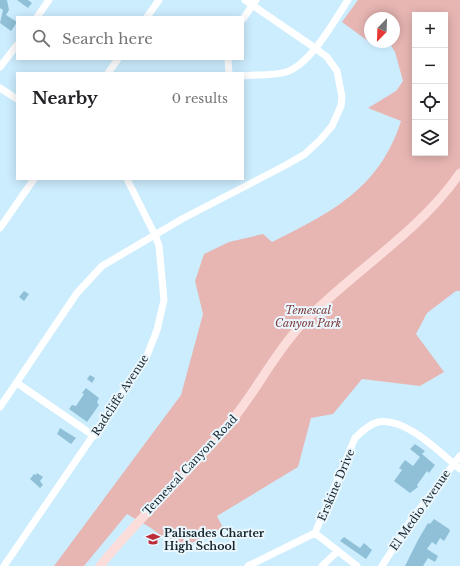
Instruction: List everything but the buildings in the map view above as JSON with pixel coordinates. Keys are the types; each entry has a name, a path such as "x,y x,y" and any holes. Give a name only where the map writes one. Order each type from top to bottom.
{"main road":[{"name":"Temescal Canyon Road","path":"100,566 132,527 230,424 281,350 300,326 325,301 420,219 438,201 460,173"}],"street":[{"path":"38,16 48,0"},
{"path":"148,16 159,0"},
{"path":"0,407 77,293 102,266 182,219 305,154 332,126 341,106 342,88 337,71 327,57 254,3 245,0"},
{"path":"244,76 286,72 303,62 315,48 348,0"},
{"path":"244,18 254,3"},
{"path":"0,68 16,46"},
{"path":"109,72 117,60"},
{"path":"228,60 229,72"},
{"path":"0,88 16,98"},
{"path":"0,228 33,180"},
{"name":"Radcliffe Avenue","path":"4,566 146,358 157,330 164,300 158,246 155,236 127,180"},
{"path":"16,383 94,436"},
{"name":"Erskine Drive","path":"248,566 315,533 356,438 363,430 378,422 396,423 411,430 453,463"},
{"name":"El Medio Avenue","path":"382,566 411,520 453,463 460,456"},
{"path":"453,463 460,469"},
{"path":"315,533 357,566"},
{"path":"322,566 338,551"}],"green space":[{"name":"Temescal Canyon Park","path":"358,0 460,0 460,291 456,291 427,313 416,334 444,372 420,386 362,379 333,414 311,418 298,467 217,516 223,528 179,549 151,528 127,514 84,566 54,566 181,395 203,314 195,281 204,254 229,242 263,234 272,242 314,220 351,196 380,164 392,144 401,121 368,108 396,91 403,81 393,48 400,48 400,12 364,12 364,38 342,22"}],"place":[{"name":"Palisades Charter High School","path":"153,539"}]}
